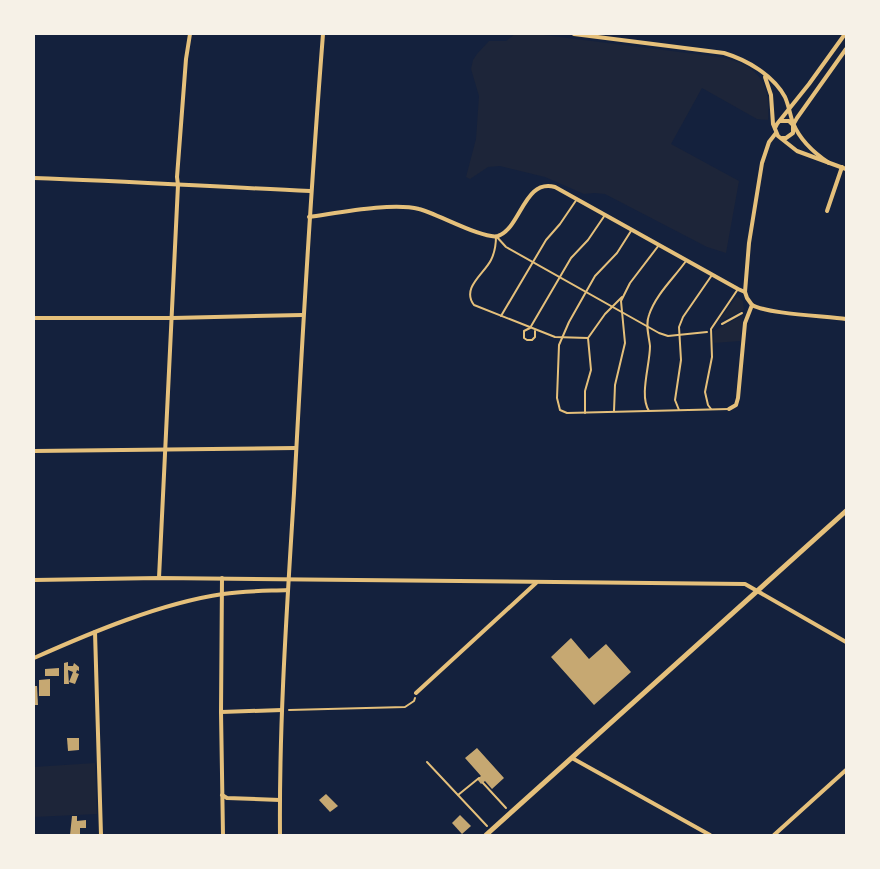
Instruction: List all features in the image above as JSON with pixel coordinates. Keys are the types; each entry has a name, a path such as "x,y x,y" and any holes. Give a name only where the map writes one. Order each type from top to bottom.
{"street":[{"path":"159,578 173,318 177,177 186,59 190,34"},
{"path":"280,835 282,710 302,315 323,34"},
{"path":"574,34 610,36 724,53 747,61 780,90 789,109 793,133 782,138"},
{"path":"845,34 814,78 780,121 766,149 758,184 749,243 745,292 752,305 761,308 846,319"},
{"path":"793,125 846,49"},
{"path":"765,75 771,94 773,120 776,130 782,138 797,151 844,168 826,211"},
{"path":"780,121 786,120 793,125 811,149 829,163"},
{"path":"34,178 142,181 178,185 310,190"},
{"path":"309,217 403,206 431,212 483,235 496,236 505,231 529,197 539,188 550,186 745,292"},
{"path":"729,409 736,406 738,398 745,323 752,305"},
{"path":"34,318 173,318 302,315"},
{"path":"34,451 296,448"},
{"path":"486,835 846,511"},
{"path":"222,578 221,712 223,835"},
{"path":"34,580 222,578 745,584 846,642"},
{"path":"416,693 537,582"},
{"path":"34,658 95,632 182,603 223,594 288,590"},
{"path":"95,632 101,835"},
{"path":"221,712 282,710"},
{"path":"572,758 710,835"},
{"path":"774,835 846,770"},
{"path":"222,794 227,798 280,800"}],"lane":[{"path":"501,316 546,240 560,224 577,199"},
{"path":"534,329 535,337 532,340 524,338 524,331 530,328 574,254 588,240 605,215"},
{"path":"631,230 617,253 595,276 558,345 558,407 564,413 729,409"},
{"path":"496,236 506,247 532,263 663,335 707,332"},
{"path":"496,236 495,252 471,287 470,297 474,305 530,328 562,338 588,338"},
{"path":"586,413 586,391 591,370 588,338 605,314 622,297 630,283 659,245"},
{"path":"649,411 644,401 650,356 648,316 654,303 686,260"},
{"path":"679,410 675,400 681,360 679,327 683,317 712,275"},
{"path":"711,409 708,405 706,392 712,356 711,329 738,289"},
{"path":"614,412 615,385 625,344 621,311 622,297"}],"path":[{"path":"711,329 743,313 752,305"},
{"path":"282,710 405,707 414,701 416,693"},
{"path":"427,762 491,830"},
{"path":"458,795 478,778"},
{"path":"483,782 511,813"}],"shaded area":[{"path":"515,34 536,34 719,57 743,64 759,76 767,95 768,120 757,119 702,88 671,144 739,181 726,253 707,247 605,194 584,194 545,177 500,166 488,167 470,179 466,177 476,139 479,96 471,69 473,60 489,41 506,41"},
{"path":"737,296 743,301 744,310 718,322"},
{"path":"743,315 740,341 714,343 714,331"},
{"path":"95,763 97,814 34,817 34,767"}],"building":[{"path":"571,638 589,659 606,644 631,672 594,705 551,657"},
{"path":"68,662 68,666 73,666 74,663 79,667 79,671 77,670 76,673 79,674 75,684 69,682 73,672 68,670 69,684 64,684 64,663"},
{"path":"59,668 59,676 45,676 45,669"},
{"path":"50,679 50,696 39,696 39,680"},
{"path":"34,686 37,686 38,705 34,705"},
{"path":"67,738 79,738 79,750 68,751"},
{"path":"477,748 504,778 492,789 485,781 481,784 477,779 481,776 465,758"},
{"path":"326,794 338,806 330,812 319,800"},
{"path":"460,815 471,826 462,834 452,823"},
{"path":"72,816 77,816 77,821 86,820 86,828 80,828 80,835 70,835"}]}
